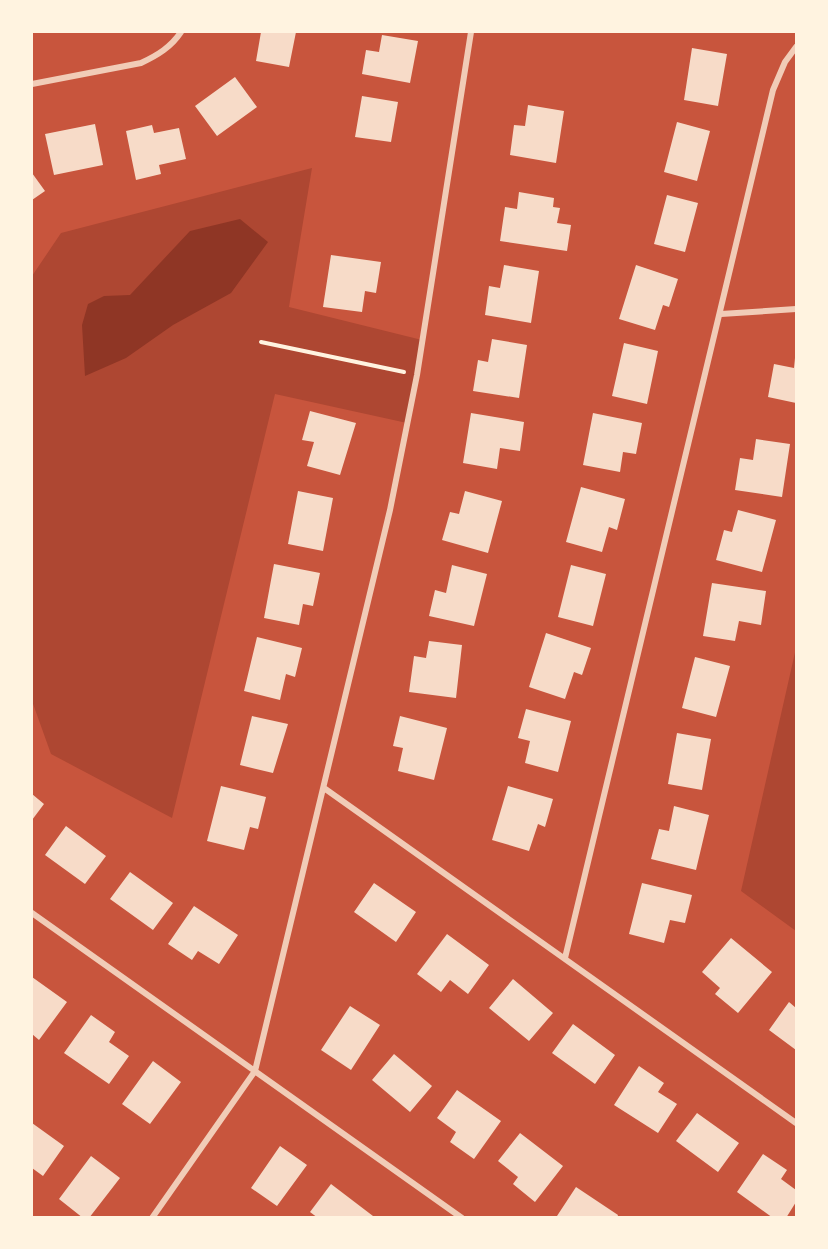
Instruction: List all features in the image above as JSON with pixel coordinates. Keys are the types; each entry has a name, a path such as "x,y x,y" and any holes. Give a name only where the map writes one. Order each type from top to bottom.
{"street":[{"path":"32,84 141,63 157,56 174,42 181,32"},
{"path":"152,1218 255,1071 390,510 417,375 471,32"},
{"path":"566,958 696,405 721,314 773,90 785,62 796,47"},
{"path":"721,314 796,309"},
{"path":"324,788 796,1123"},
{"path":"32,913 462,1218"}],"path":[{"path":"261,342 417,375"}],"shaded area":[{"path":"312,168 289,307 422,340 407,423 275,394 172,818 51,754 32,701 32,276 61,233"},
{"path":"240,219 268,242 231,293 173,325 126,358 85,376 82,325 88,304 104,296 130,295 190,231"},
{"path":"796,648 796,931 741,891"}],"building":[{"path":"261,32 296,32 289,67 256,61"},
{"path":"382,35 418,41 410,83 362,74 366,50 379,52"},
{"path":"692,48 727,54 718,106 684,100"},
{"path":"235,77 257,107 217,136 195,106"},
{"path":"362,96 398,102 391,142 355,137"},
{"path":"528,105 564,111 556,163 510,155 514,125 525,126"},
{"path":"677,122 710,131 697,181 664,172"},
{"path":"95,124 103,165 54,175 45,134"},
{"path":"152,125 154,133 179,128 186,159 159,165 161,174 136,180 126,131"},
{"path":"32,173 45,191 32,200"},
{"path":"519,192 554,198 553,207 560,208 557,223 571,225 567,251 500,241 505,207 517,209"},
{"path":"667,195 698,203 685,252 654,244"},
{"path":"331,255 381,262 376,293 365,291 362,312 323,307"},
{"path":"504,265 539,271 531,323 485,315 489,286 500,288"},
{"path":"636,265 678,279 669,307 663,305 655,330 619,319"},
{"path":"492,339 527,345 519,398 473,391 478,360 488,362"},
{"path":"624,343 658,351 647,404 612,396"},
{"path":"795,358 796,403 768,397 774,364 794,368"},
{"path":"310,411 356,423 340,475 307,466 314,442 302,440"},
{"path":"471,413 524,422 520,451 500,448 497,469 463,463"},
{"path":"593,413 642,423 636,454 623,452 620,472 583,465"},
{"path":"756,439 790,444 782,497 735,490 740,458 753,460"},
{"path":"581,487 625,499 617,530 609,527 602,552 566,542"},
{"path":"298,491 333,498 323,551 288,544"},
{"path":"465,491 502,501 488,553 442,540 450,512 459,514"},
{"path":"738,510 776,520 762,572 716,560 724,530 732,532"},
{"path":"274,564 320,573 313,606 303,604 299,625 264,618"},
{"path":"452,565 487,574 474,626 429,616 435,590 446,593"},
{"path":"571,565 606,574 593,626 558,617"},
{"path":"712,583 766,591 761,625 739,621 735,641 703,636"},
{"path":"546,633 591,648 582,675 574,672 565,699 529,687"},
{"path":"257,637 302,648 295,677 286,674 280,700 244,691"},
{"path":"429,641 462,645 456,698 409,692 414,656 426,658"},
{"path":"695,657 730,666 716,717 682,708"},
{"path":"526,709 571,721 558,772 525,763 530,741 518,738"},
{"path":"252,716 288,724 273,773 240,765"},
{"path":"400,716 447,728 434,780 398,771 403,748 393,746"},
{"path":"677,733 711,739 702,790 668,784"},
{"path":"221,786 266,797 258,829 250,827 244,850 207,841"},
{"path":"508,786 553,799 545,827 538,824 529,851 492,840"},
{"path":"32,794 44,804 32,820"},
{"path":"674,806 709,815 696,870 651,859 659,829 669,831"},
{"path":"66,826 106,856 85,884 45,855"},
{"path":"130,872 173,903 153,930 110,899"},
{"path":"374,883 416,912 396,942 354,912"},
{"path":"642,883 692,895 685,923 670,920 664,943 629,934"},
{"path":"194,906 238,935 219,964 198,951 192,960 168,944"},
{"path":"447,934 489,965 468,994 450,980 441,992 417,974"},
{"path":"731,938 772,972 738,1013 715,994 720,988 702,972"},
{"path":"32,977 67,1002 39,1040 32,1034"},
{"path":"513,979 553,1013 529,1041 489,1008"},
{"path":"789,1002 796,1008 796,1050 769,1030"},
{"path":"350,1006 380,1025 351,1070 321,1050"},
{"path":"91,1015 115,1032 109,1042 129,1056 109,1084 64,1053"},
{"path":"573,1024 615,1055 595,1084 552,1053"},
{"path":"394,1054 432,1086 410,1112 372,1080"},
{"path":"153,1061 181,1082 150,1124 122,1104"},
{"path":"639,1066 664,1083 658,1092 677,1104 658,1133 614,1105"},
{"path":"457,1090 501,1121 474,1159 450,1142 456,1132 437,1118"},
{"path":"697,1113 739,1143 718,1172 676,1141"},
{"path":"32,1123 64,1146 43,1176 32,1168"},
{"path":"520,1133 563,1166 535,1202 513,1184 518,1177 498,1161"},
{"path":"280,1146 307,1165 277,1206 251,1188"},
{"path":"763,1154 787,1170 781,1179 796,1190 796,1202 786,1218 773,1218 737,1192"},
{"path":"91,1156 120,1178 89,1218 83,1218 59,1199"},
{"path":"331,1184 373,1216 371,1218 318,1218 310,1212"},
{"path":"576,1187 618,1215 617,1218 557,1216"}]}
